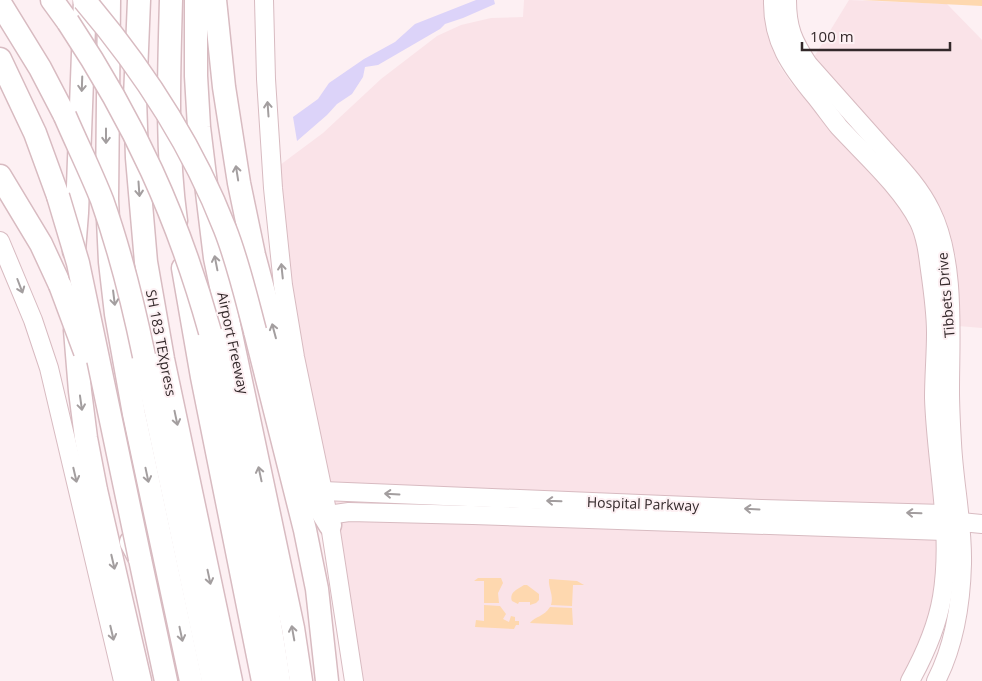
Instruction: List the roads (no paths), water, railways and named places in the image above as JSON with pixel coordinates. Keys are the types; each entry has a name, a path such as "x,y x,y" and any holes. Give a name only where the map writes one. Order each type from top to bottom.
{"highway":[{"path":"52,0 103,76 122,109 155,176 186,254 210,332 273,637 279,681"},
{"path":"84,0 116,38 156,94 198,169 226,231 240,273 255,331 310,556 317,589 327,681"},
{"path":"84,0 78,213 72,283 80,391 96,490 140,681"},
{"path":"109,0 107,199 111,271 116,314 134,414 190,681"},
{"name":"SH 183 TEXpress","path":"139,0 135,98 137,158 146,262 165,368 231,681"},
{"path":"171,0 169,67 170,160 174,206 202,377 263,681"},
{"name":"Airport Freeway","path":"196,0 196,76 199,127 211,229 224,303 293,628 301,681"},
{"path":"215,0 224,87 239,183 254,255 291,394 314,497 329,520"},
{"path":"0,3 40,68 65,116 101,200 116,242 131,297 213,681"},
{"path":"0,59 35,133 58,196 78,263 166,681"},
{"path":"0,176 40,244 60,285 88,359 129,537 140,559"}],"street":[{"path":"264,0 266,79 283,285 295,357 329,520 354,681"},
{"name":"Tibbets Drive","path":"774,0 773,14 787,59 800,78 816,85"},
{"name":"Tibbets Drive","path":"787,0 787,19 795,43 808,64 816,85 838,126 872,159 901,182 909,206 919,222 932,235 948,278 951,324 943,370 934,398 944,523 942,596 938,620 923,659 910,681"},
{"path":"0,241 33,320 49,368 123,681"},
{"name":"Tibbets Drive","path":"936,681 956,620 962,564 961,522 943,370"},
{"name":"Hospital Parkway","path":"323,491 761,509 944,523"},
{"name":"Hospital Parkway","path":"329,520 349,512 961,522 982,524"},
{"path":"923,659 942,664"}]}
